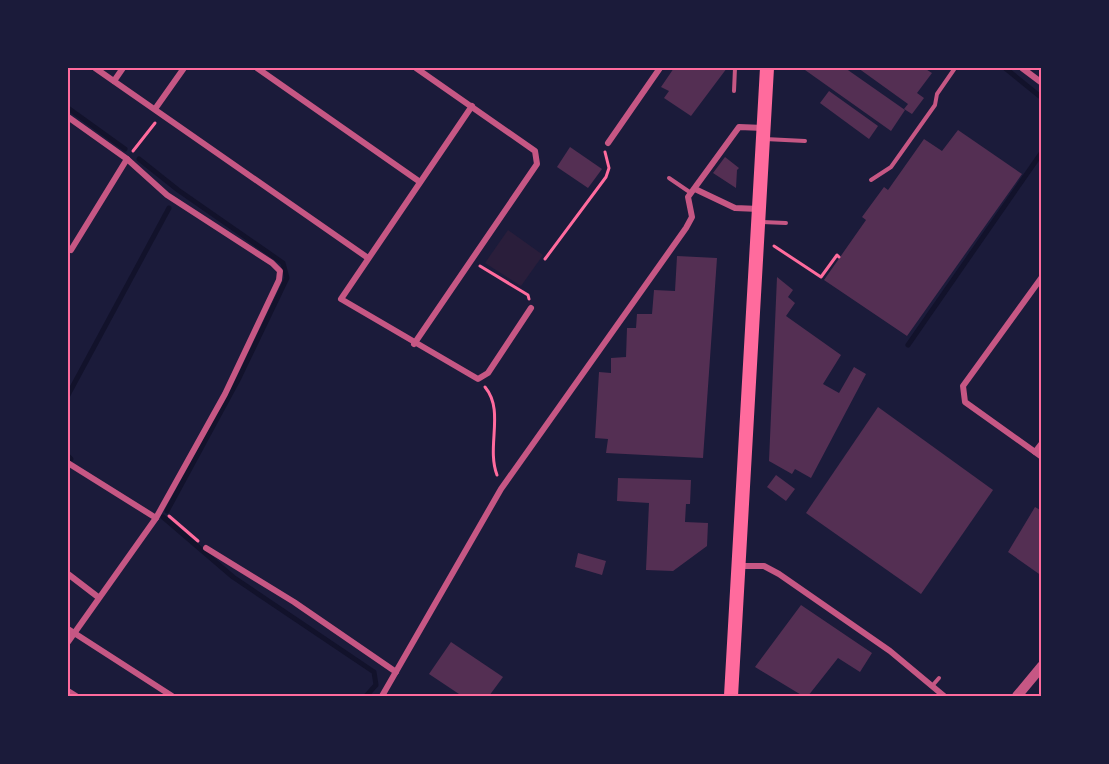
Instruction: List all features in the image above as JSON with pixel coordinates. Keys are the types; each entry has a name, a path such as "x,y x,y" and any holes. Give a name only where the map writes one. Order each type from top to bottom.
{"highway":[{"path":"731,696 767,68"}],"street":[{"path":"95,68 368,258"},
{"path":"114,81 123,68"},
{"path":"154,109 184,68"},
{"path":"257,68 420,182"},
{"path":"414,344 537,164 535,151 416,68"},
{"path":"608,142 660,68"},
{"path":"1022,68 1041,83"},
{"path":"472,106 341,299 414,344 478,379 488,373 531,308"},
{"path":"68,117 127,159 167,195 272,263 279,271 279,280 225,394 156,518 71,631 68,642"},
{"path":"381,696 400,670 501,489 686,228 692,217 688,197 739,127 765,134"},
{"path":"71,250 127,159"},
{"path":"693,191 759,215"},
{"path":"1041,277 963,386 965,402 1041,457"},
{"path":"1035,452 1041,443"},
{"path":"68,463 156,518"},
{"path":"206,548 400,670"},
{"path":"738,566 764,567 779,574 890,651 944,696"},
{"path":"68,574 98,597"},
{"path":"71,631 172,696"},
{"path":"1017,696 1041,666"},
{"path":"68,691 76,696"}],"lane":[{"path":"734,91 735,68"},
{"path":"871,180 891,167 935,105 937,94 955,68"},
{"path":"765,134 805,141"},
{"path":"669,178 693,191"},
{"path":"759,215 786,223"},
{"path":"932,686 939,678"}],"path":[{"path":"127,159 156,121"},
{"path":"545,259 606,177 609,168 604,149 608,142"},
{"path":"774,246 821,277 837,255 839,257"},
{"path":"471,260 528,295 531,308"},
{"path":"478,379 493,397 495,407 492,442 494,468 501,489"},
{"path":"160,510 206,548"}],"shaded area":[{"path":"508,230 543,255 521,286 485,263"}],"building":[{"path":"674,68 727,68 691,116 664,98 669,91 661,87"},
{"path":"806,68 845,68 905,110 891,131 805,70"},
{"path":"858,68 924,68 932,73 917,93 924,98 912,114 904,109 908,104"},
{"path":"829,91 878,126 869,139 820,103"},
{"path":"958,130 1022,174 907,336 824,280 866,220 862,217 884,187 888,190 924,139 942,151"},
{"path":"570,147 602,169 588,188 557,167"},
{"path":"725,157 739,168 736,188 713,173"},
{"path":"677,256 717,258 703,458 606,453 608,439 595,438 599,372 611,373 611,358 626,357 627,328 636,328 637,314 652,314 654,290 675,291"},
{"path":"777,277 793,290 788,297 795,303 786,316 841,355 823,384 839,393 854,367 866,374 811,478 795,469 792,474 769,461"},
{"path":"878,407 993,490 921,594 806,513"},
{"path":"776,475 795,489 786,501 767,487"},
{"path":"618,478 691,480 690,504 686,504 685,522 708,523 707,546 673,571 646,570 649,503 617,501"},
{"path":"1035,507 1042,511 1042,576 1008,552"},
{"path":"578,553 606,561 602,575 575,567"},
{"path":"801,605 872,653 860,672 838,658 808,696 803,696 755,667"},
{"path":"451,642 503,677 489,696 462,696 429,674"}],"waterway":[{"path":"1005,68 1042,98"},
{"path":"68,108 125,149"},
{"path":"908,345 1042,152"},
{"path":"139,159 178,190 283,263 287,278 239,378 167,511"},
{"path":"68,395 169,208"},
{"path":"68,456 71,459"},
{"path":"163,517 233,577 374,672 376,685 366,696"}]}
